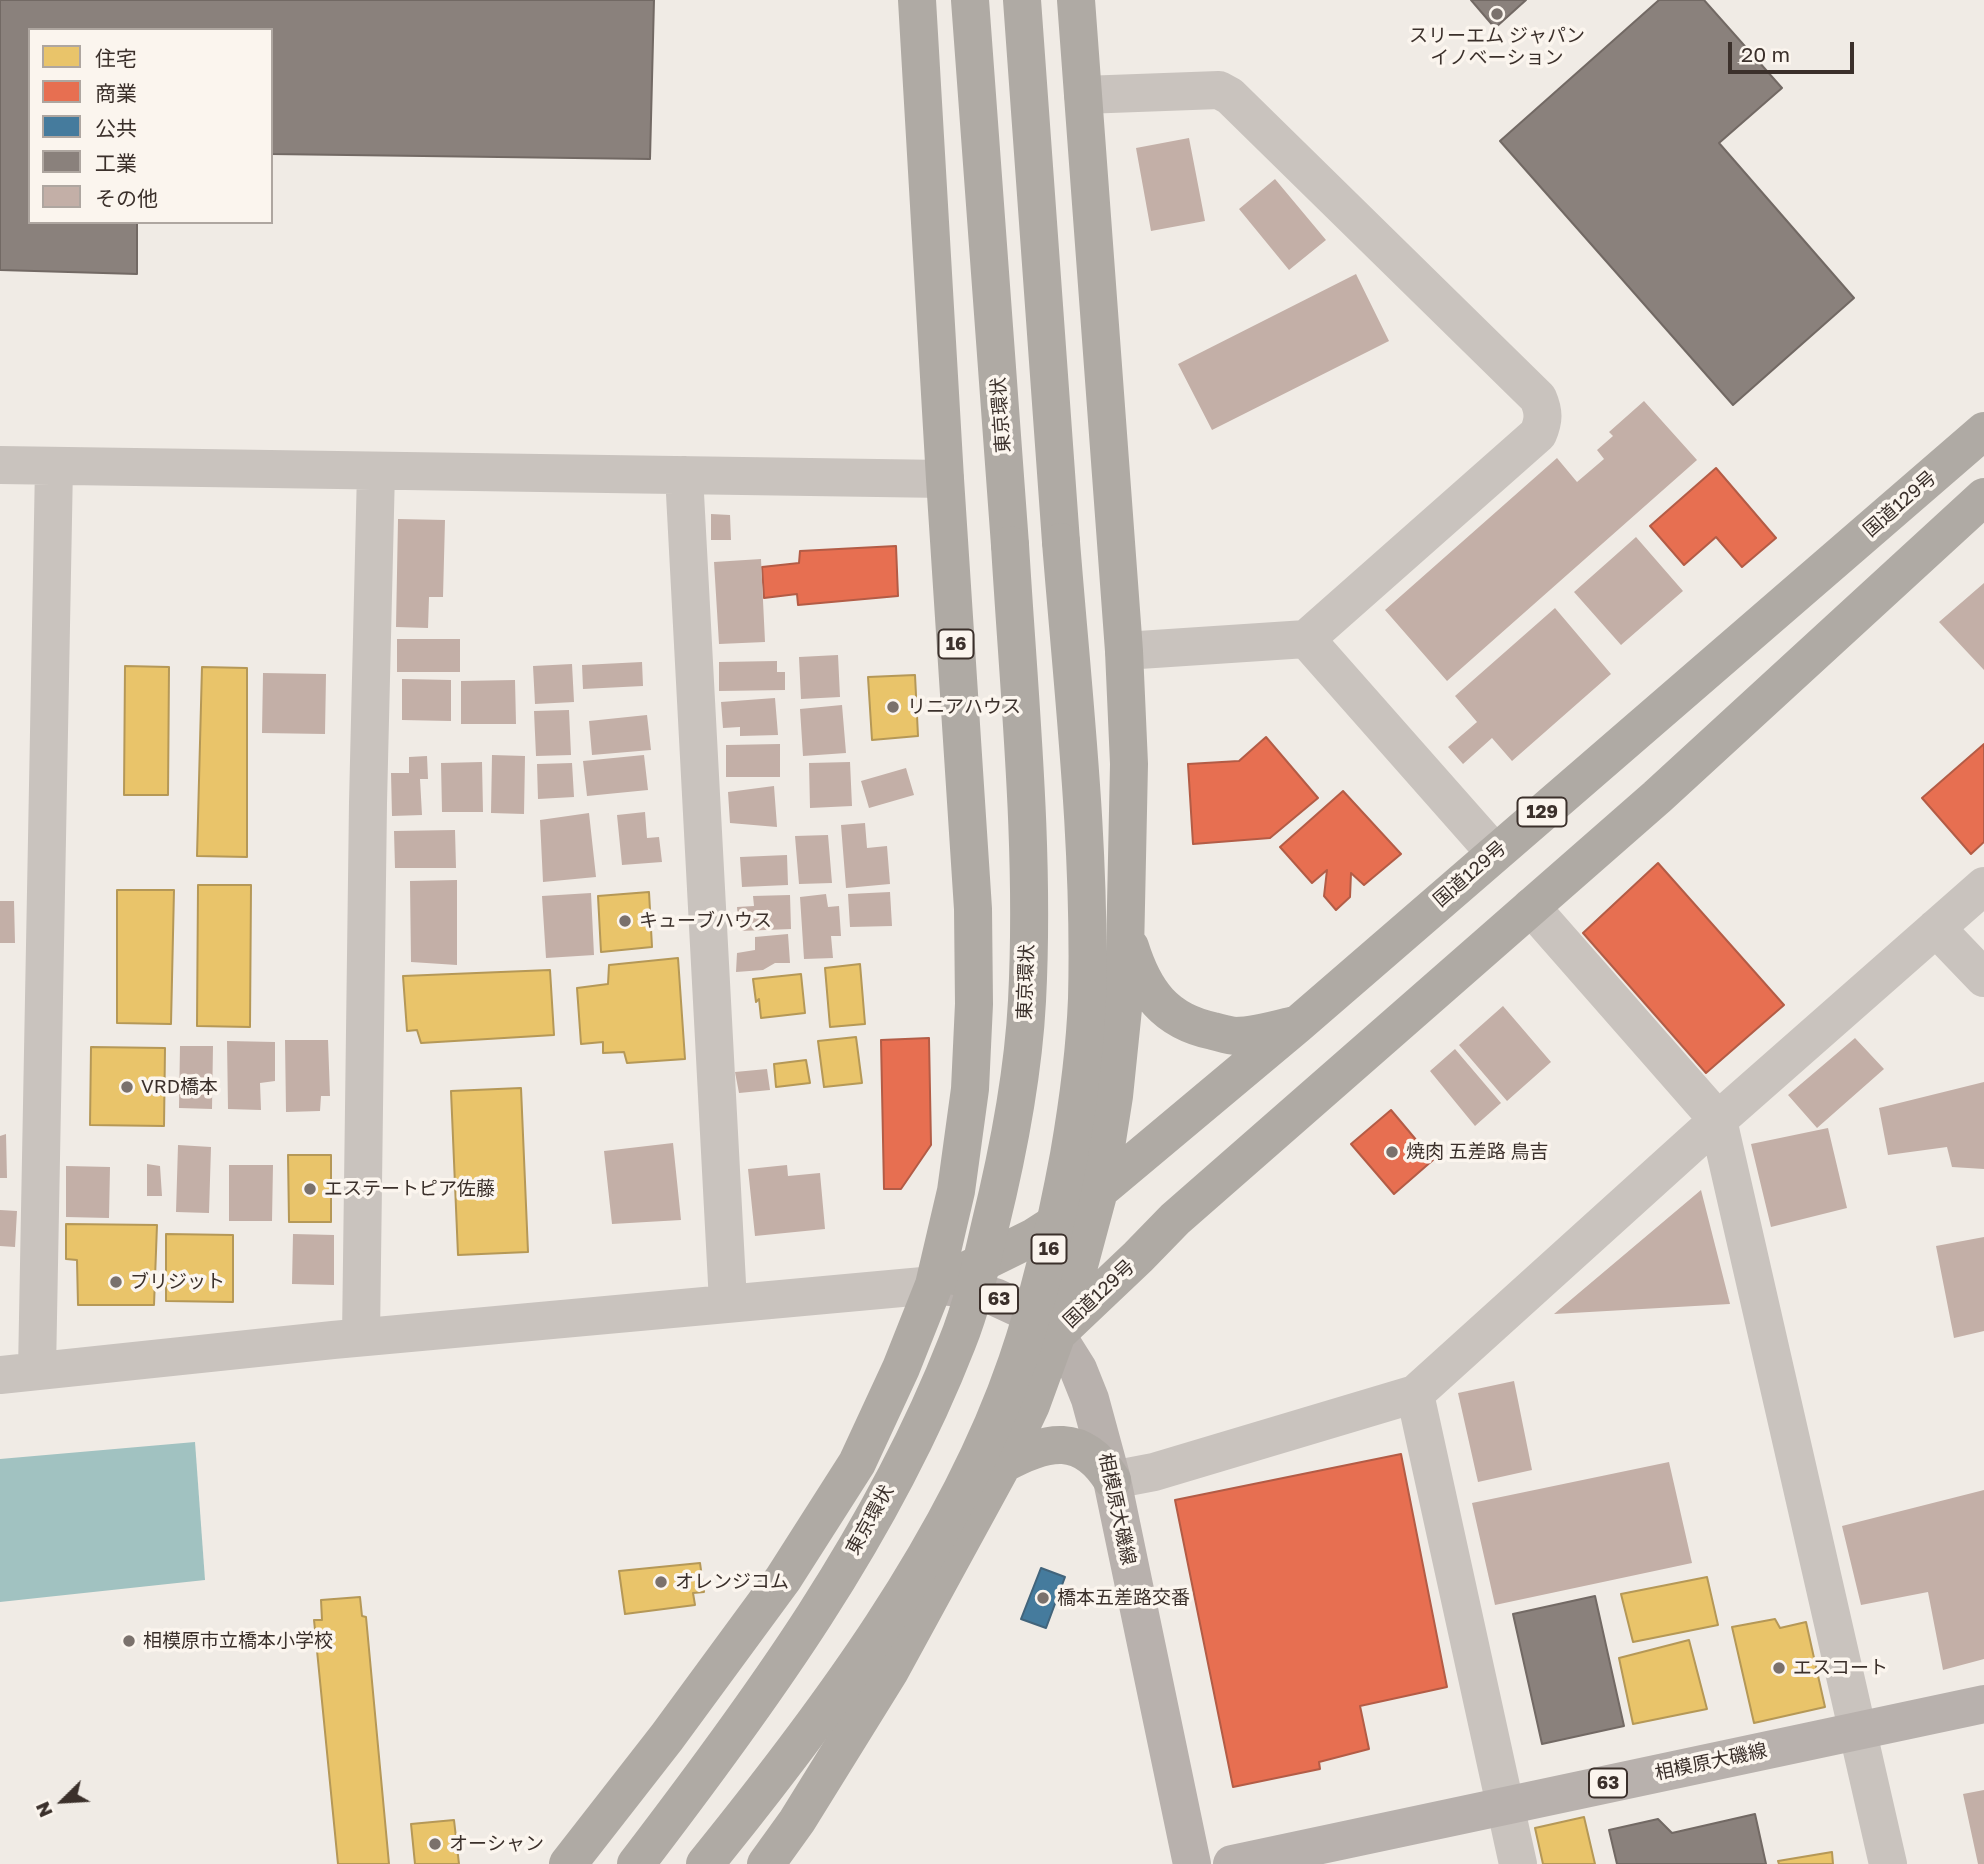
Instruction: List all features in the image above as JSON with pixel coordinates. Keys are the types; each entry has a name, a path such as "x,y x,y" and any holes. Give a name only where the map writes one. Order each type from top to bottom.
{"highway":[{"name":"16","path":"568,1864 667,1738 783,1578 856,1463 901,1368 934,1285 956,1191 970,1089 974,1004 973,895 945,479 918,0"},
{"name":"東京環状","path":"636,1864 710,1768 817,1612 866,1531 926,1418 958,1340 979,1273 1018,1094 1027,1003 1029,900 1026,817 1010,545 970,0"},
{"name":"16","path":"705,1864 754,1804 835,1695 934,1540 985,1439 1016,1366 1042,1283 1080,1090 1087,1000 1082,810 1022,0"},
{"path":"766,1864 797,1821 890,1671 1003,1464 1031,1405 1056,1334 1080,1265 1099,1191 1122,1026 1129,764 1124,652 1076,0"},
{"name":"国道129号","path":"934,1285 1034,1237 1076,1210 1297,1024 1984,430"},
{"name":"国道129号","path":"1056,1334 1138,1258 1175,1219 1657,797 1984,497"},
{"path":"1126,935 1136,966 1148,989 1166,1012 1199,1028 1233,1036 1268,1032 1297,1024"},
{"path":"934,1285 1055,1272 1080,1265 1175,1219"},
{"path":"1003,1464 1028,1451 1057,1444 1081,1449 1101,1462 1112,1480"}],"main road":[{"name":"相模原大磯線","path":"934,1285 961,1288 995,1297 1023,1310 1056,1334 1078,1369 1090,1399 1112,1480 1192,1864"},
{"name":"相模原大磯線","path":"1232,1864 1984,1704"}],"street":[{"path":"1083,95 1219,90 1230,96 1538,398 1543,411 1543,422 1538,433 1306,639 1124,652"},
{"path":"0,465 945,479"},
{"path":"54,466 18,1373 934,1285"},
{"path":"361,1338 368,803 376,471"},
{"path":"684,475 728,1303"},
{"path":"1306,639 1494,853"},
{"path":"1112,1480 1154,1472 1415,1394 1718,1120 1984,886"},
{"path":"1531,907 1718,1120 1888,1864"},
{"path":"1937,928 1984,978"},
{"path":"1415,1394 1518,1864"}],"water":[{"path":"195,1442 205,1580 0,1602 0,1459"}],"building: 住宅":[{"path":"125,666 169,667 168,795 124,795"},
{"path":"202,667 247,668 247,857 197,856"},
{"name":"リニアハウス","path":"915,675 918,736 872,740 868,677"},
{"path":"198,885 251,885 250,1027 197,1026"},
{"path":"117,890 174,890 171,1024 117,1023"},
{"name":"キューブハウス","path":"649,892 652,947 601,952 598,896"},
{"path":"678,958 685,1059 627,1063 624,1052 603,1053 603,1042 581,1044 577,988 608,984 609,965"},
{"path":"860,964 865,1024 830,1027 825,968"},
{"path":"550,970 554,1035 421,1043 417,1030 407,1031 403,976"},
{"path":"801,974 805,1013 761,1018 753,979"},
{"path":"856,1037 862,1083 824,1087 818,1041"},
{"name":"VRD橋本","path":"91,1047 165,1048 164,1126 90,1125"},
{"path":"806,1060 810,1083 776,1087 774,1064"},
{"path":"521,1088 528,1252 458,1255 451,1091"},
{"name":"エステートピア佐藤","path":"288,1155 331,1155 331,1222 289,1222"},
{"name":"ブリジット","path":"66,1224 157,1225 154,1305 78,1305 77,1260 66,1259"},
{"path":"166,1234 233,1235 233,1302 166,1301"},
{"name":"オレンジコム","path":"700,1563 704,1592 693,1593 695,1605 625,1614 619,1571"},
{"path":"1707,1577 1718,1625 1633,1642 1621,1594"},
{"path":"360,1597 362,1616 366,1617 389,1864 338,1864 314,1620 322,1620 321,1600"},
{"name":"エスコート","path":"1775,1619 1780,1628 1806,1622 1825,1707 1754,1723 1732,1627"},
{"path":"1689,1640 1707,1709 1633,1724 1619,1658"},
{"path":"1584,1817 1595,1864 1543,1864 1535,1828"},
{"name":"オーシャン","path":"454,1820 459,1864 415,1864 411,1824"},
{"path":"1832,1852 1833,1864 1779,1864 1778,1861"}],"building: 商業":[{"path":"1716,468 1776,538 1742,567 1716,537 1684,565 1650,526"},
{"path":"896,546 898,596 798,605 797,594 764,598 762,567 799,563 800,551"},
{"path":"1266,737 1318,798 1270,838 1193,844 1188,764 1239,761"},
{"path":"1984,744 1984,842 1971,854 1922,798"},
{"path":"1343,791 1401,854 1364,885 1351,873 1350,897 1336,910 1324,896 1327,870 1312,883 1280,847"},
{"path":"1658,863 1784,1005 1706,1073 1583,933"},
{"path":"929,1038 931,1145 901,1189 884,1189 881,1040"},
{"name":"焼肉 五差路 鳥吉","path":"1391,1110 1433,1160 1394,1194 1351,1144"},
{"path":"1401,1454 1447,1687 1360,1706 1369,1749 1319,1762 1320,1769 1233,1787 1175,1500"}],"building: 公共":[{"name":"橋本五差路交番","path":"1041,1568 1065,1577 1046,1628 1021,1619"}],"building: 工業":[{"path":"0,0 654,0 650,159 273,154 273,28 28,28 28,224 137,224 137,274 0,270"},
{"name":"スリーエム ジャパン イノベーション","path":"1471,0 1526,0 1495,28"},
{"path":"1659,0 1704,0 1782,88 1719,143 1854,298 1733,405 1500,141"},
{"path":"1595,1596 1624,1726 1542,1744 1513,1614"},
{"path":"1755,1814 1766,1864 1617,1864 1609,1830 1658,1819 1672,1833"}],"building: その他":[{"path":"1189,138 1205,221 1151,231 1136,148"},
{"path":"1275,179 1326,240 1289,270 1239,209"},
{"path":"1356,274 1389,341 1212,430 1178,364"},
{"path":"1644,401 1697,460 1447,681 1385,610 1557,458 1577,482 1604,459 1597,450 1613,436 1609,432"},
{"path":"711,514 730,515 731,540 711,540"},
{"path":"398,519 445,520 443,597 429,597 428,628 396,627"},
{"path":"1636,537 1683,591 1621,645 1574,592"},
{"path":"761,559 765,642 719,644 714,562"},
{"path":"1984,583 1984,670 1939,622"},
{"path":"1555,608 1611,674 1512,761 1492,738 1463,764 1448,747 1477,722 1455,696"},
{"path":"397,639 460,639 460,672 397,672"},
{"path":"838,655 840,697 801,699 799,657"},
{"path":"777,661 777,672 785,672 785,690 719,691 719,662"},
{"path":"642,662 643,686 583,689 582,665"},
{"path":"572,664 574,702 535,704 533,666"},
{"path":"263,673 326,674 325,734 262,733"},
{"path":"402,679 451,680 451,721 402,720"},
{"path":"515,680 516,724 461,724 461,681"},
{"path":"775,698 778,735 740,736 740,727 723,728 721,702"},
{"path":"842,705 846,753 803,756 800,709"},
{"path":"569,710 571,755 536,756 534,711"},
{"path":"647,715 651,750 592,755 589,721"},
{"path":"780,744 780,777 726,777 726,745"},
{"path":"492,755 525,756 524,814 491,813"},
{"path":"644,755 648,790 587,796 583,761"},
{"path":"427,756 428,779 420,779 422,815 392,816 391,773 409,773 409,757"},
{"path":"482,762 483,812 442,812 441,763"},
{"path":"850,762 852,806 810,808 809,763"},
{"path":"572,763 574,797 538,799 537,764"},
{"path":"906,768 914,795 869,808 861,781"},
{"path":"774,786 777,827 730,823 728,792"},
{"path":"645,812 647,838 659,837 662,862 622,865 617,815"},
{"path":"589,813 596,877 543,882 540,820"},
{"path":"865,823 867,848 887,846 890,884 846,888 841,825"},
{"path":"455,830 456,868 395,868 394,831"},
{"path":"828,835 832,883 799,884 795,836"},
{"path":"787,855 788,885 742,887 740,857"},
{"path":"457,880 457,965 411,962 410,881"},
{"path":"890,892 892,926 850,927 848,894"},
{"path":"591,893 594,955 546,958 542,896"},
{"path":"826,894 828,907 839,906 841,936 831,936 833,958 804,959 800,897"},
{"path":"790,895 791,929 739,931 737,907 754,906 753,896"},
{"path":"0,901 14,901 15,943 0,943"},
{"path":"788,934 790,963 775,963 763,970 736,972 737,953 755,950 755,937"},
{"path":"1503,1006 1551,1062 1507,1101 1459,1045"},
{"path":"1855,1038 1884,1069 1817,1128 1788,1095"},
{"path":"285,1040 328,1040 330,1096 321,1096 320,1111 286,1112"},
{"path":"227,1041 275,1042 275,1081 260,1083 261,1110 228,1109"},
{"path":"180,1046 213,1046 212,1109 179,1108"},
{"path":"1455,1049 1501,1103 1475,1126 1430,1071"},
{"path":"767,1069 770,1090 739,1093 735,1072"},
{"path":"1984,1082 1984,1169 1952,1167 1947,1147 1888,1155 1879,1108"},
{"path":"1828,1128 1847,1208 1771,1227 1751,1144"},
{"path":"6,1134 7,1178 0,1178 0,1136"},
{"path":"673,1143 681,1220 612,1224 604,1151"},
{"path":"178,1145 211,1147 209,1213 176,1212"},
{"path":"147,1164 160,1166 162,1196 147,1196"},
{"path":"229,1165 273,1165 272,1221 229,1221"},
{"path":"787,1165 788,1176 820,1173 825,1229 755,1236 748,1169"},
{"path":"66,1166 110,1167 109,1218 66,1217"},
{"path":"1701,1190 1730,1304 1554,1314"},
{"path":"0,1210 17,1211 15,1247 0,1246"},
{"path":"293,1234 334,1235 334,1285 292,1284"},
{"path":"1984,1237 1984,1331 1954,1338 1936,1246"},
{"path":"1514,1381 1532,1470 1478,1482 1458,1393"},
{"path":"1669,1462 1692,1563 1495,1605 1472,1503"},
{"path":"1984,1490 1984,1659 1943,1670 1928,1592 1861,1605 1842,1526"},
{"path":"1984,1790 1984,1864 1978,1864 1963,1794"}],"place":[{"name":"スリーエム ジャパン イノベーション","path":"1497,14"},
{"name":"リニアハウス","path":"893,707"},
{"name":"キューブハウス","path":"625,921"},
{"name":"VRD橋本","path":"127,1087"},
{"name":"焼肉 五差路 鳥吉","path":"1392,1152"},
{"name":"エステートピア佐藤","path":"310,1189"},
{"name":"ブリジット","path":"116,1282"},
{"name":"オレンジコム","path":"661,1582"},
{"name":"橋本五差路交番","path":"1043,1598"},
{"name":"相模原市立橋本小学校","path":"129,1641"},
{"name":"エスコート","path":"1779,1668"},
{"name":"オーシャン","path":"435,1844"}]}
